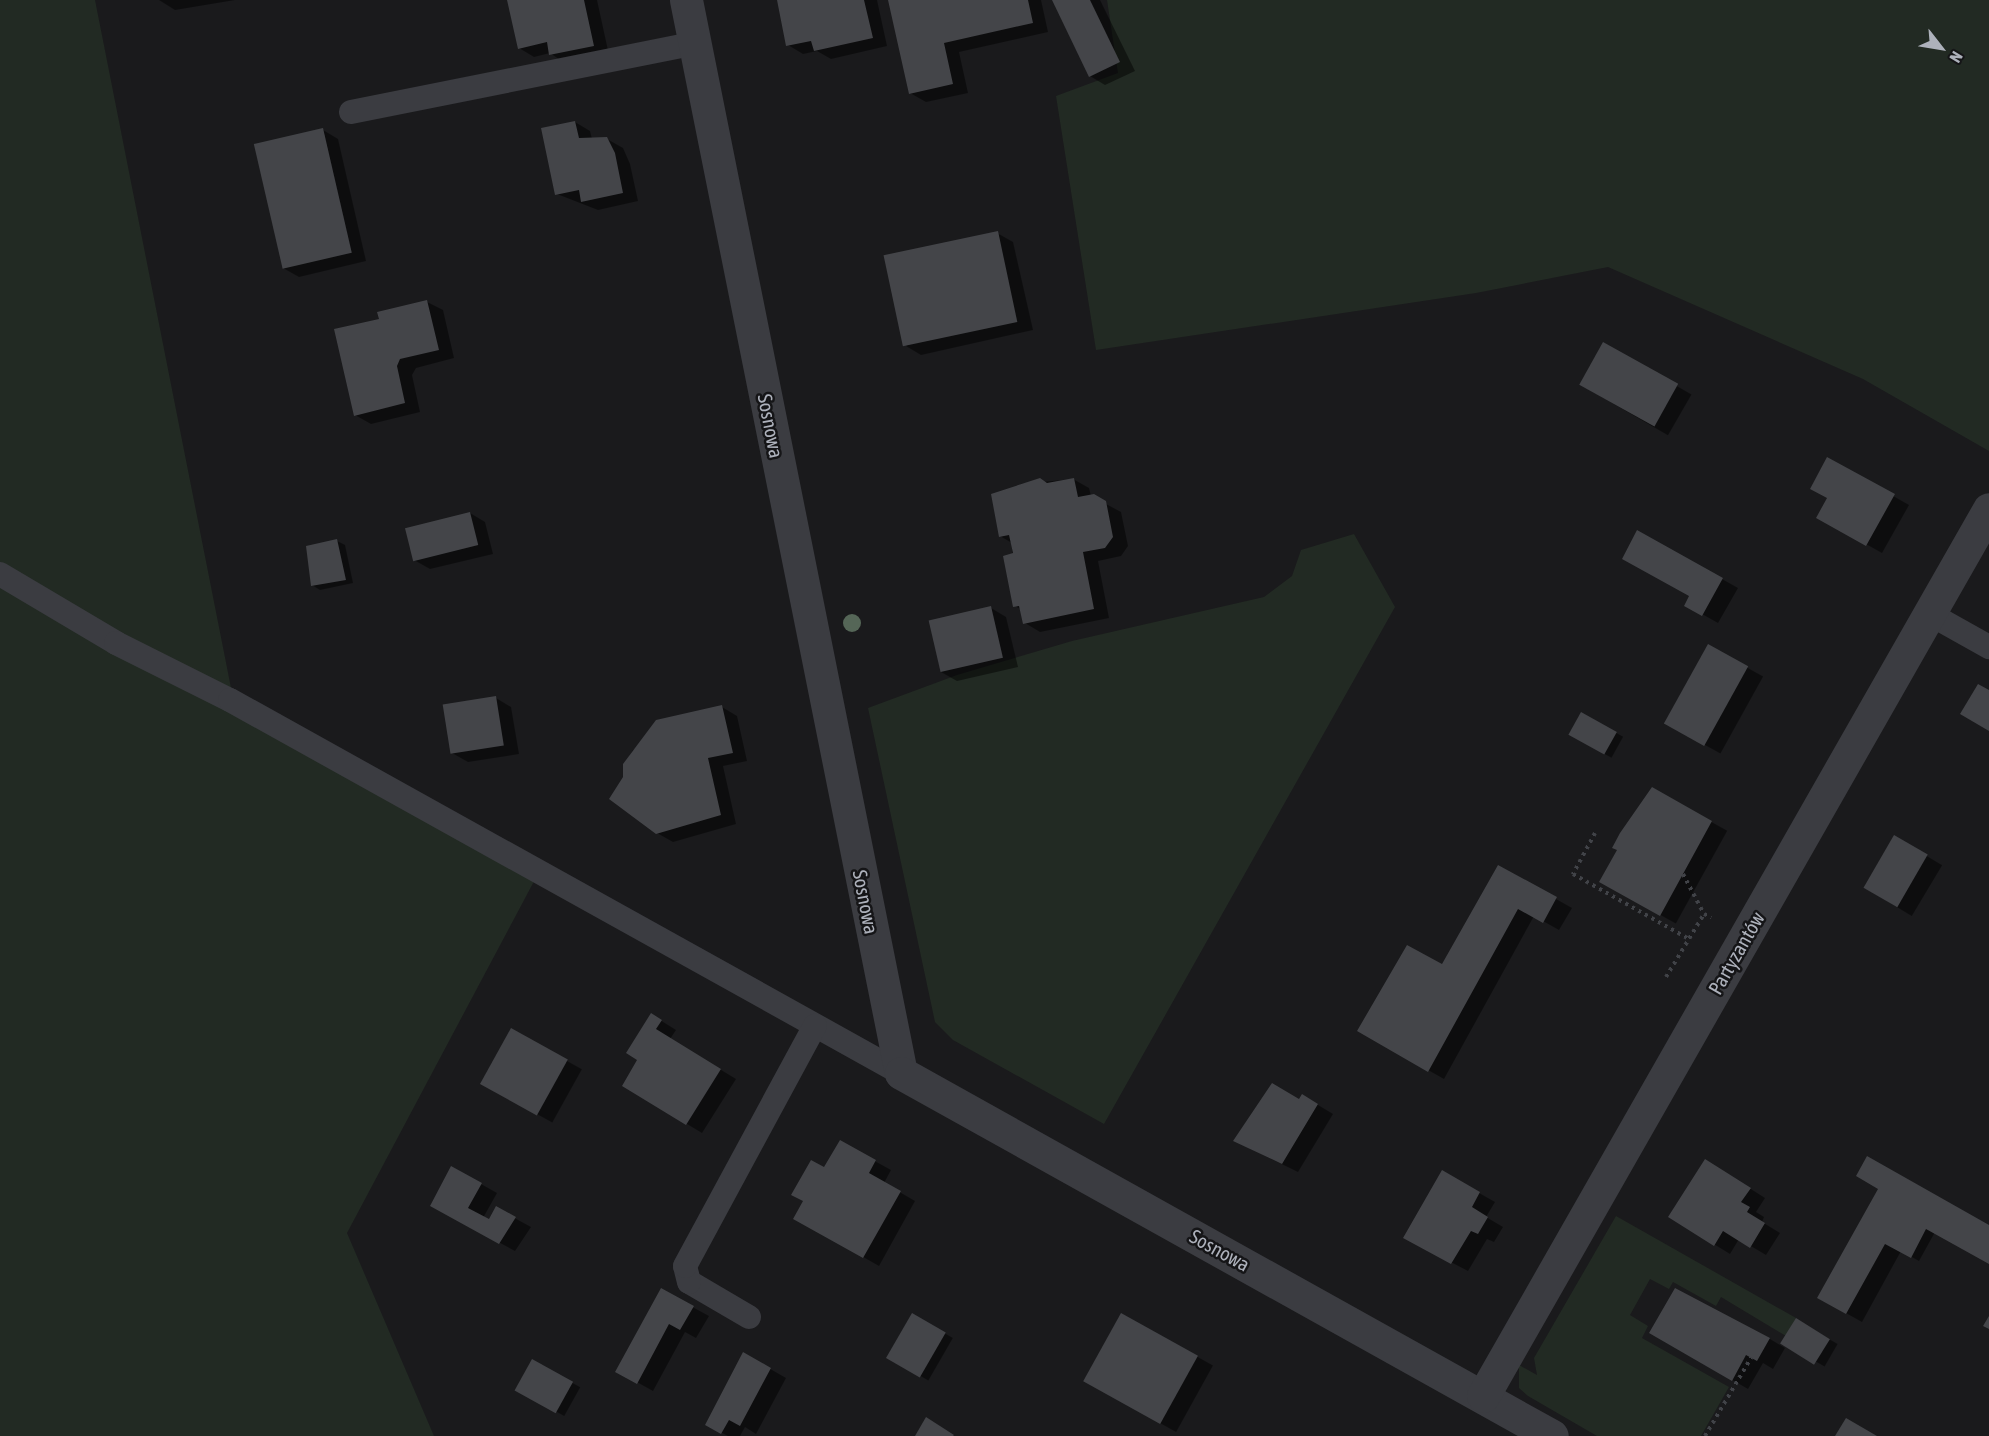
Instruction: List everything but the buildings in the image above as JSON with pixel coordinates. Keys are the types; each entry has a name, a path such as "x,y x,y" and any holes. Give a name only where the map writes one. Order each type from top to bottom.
{"street":[{"name":"Sosnowa","path":"686,0 901,1073 1483,1396 1535,1431"},
{"name":"Partyzantów","path":"1483,1396 1989,509"}],"lane":[{"path":"351,111 694,43"},
{"path":"0,574 116,643 230,700 901,1073"},
{"path":"1930,614 1989,647"},
{"path":"749,1317 689,1282 685,1266 815,1026"}],"path":[{"path":"1595,833 1573,874 1689,939"},
{"path":"1683,874 1704,914"},
{"path":"1705,1436 1751,1358"}],"shaded area":[{"path":"0,0 95,0 233,698 540,870 347,1233 434,1436 0,1436"},
{"path":"1107,0 1989,0 1989,451 1863,379 1608,267 1476,293 1096,350 1056,96 1118,73"},
{"path":"1354,534 1395,607 1104,1124 953,1040 935,1022 868,708 957,675 1072,641 1264,597 1292,576 1301,550"},
{"path":"1616,1216 1796,1318 1786,1336 1721,1297 1716,1306 1673,1282 1669,1289 1650,1279 1630,1315 1648,1326 1642,1338 1729,1387 1701,1436 1597,1436 1528,1396 1519,1388 1519,1365 1537,1375 1534,1358"}]}
